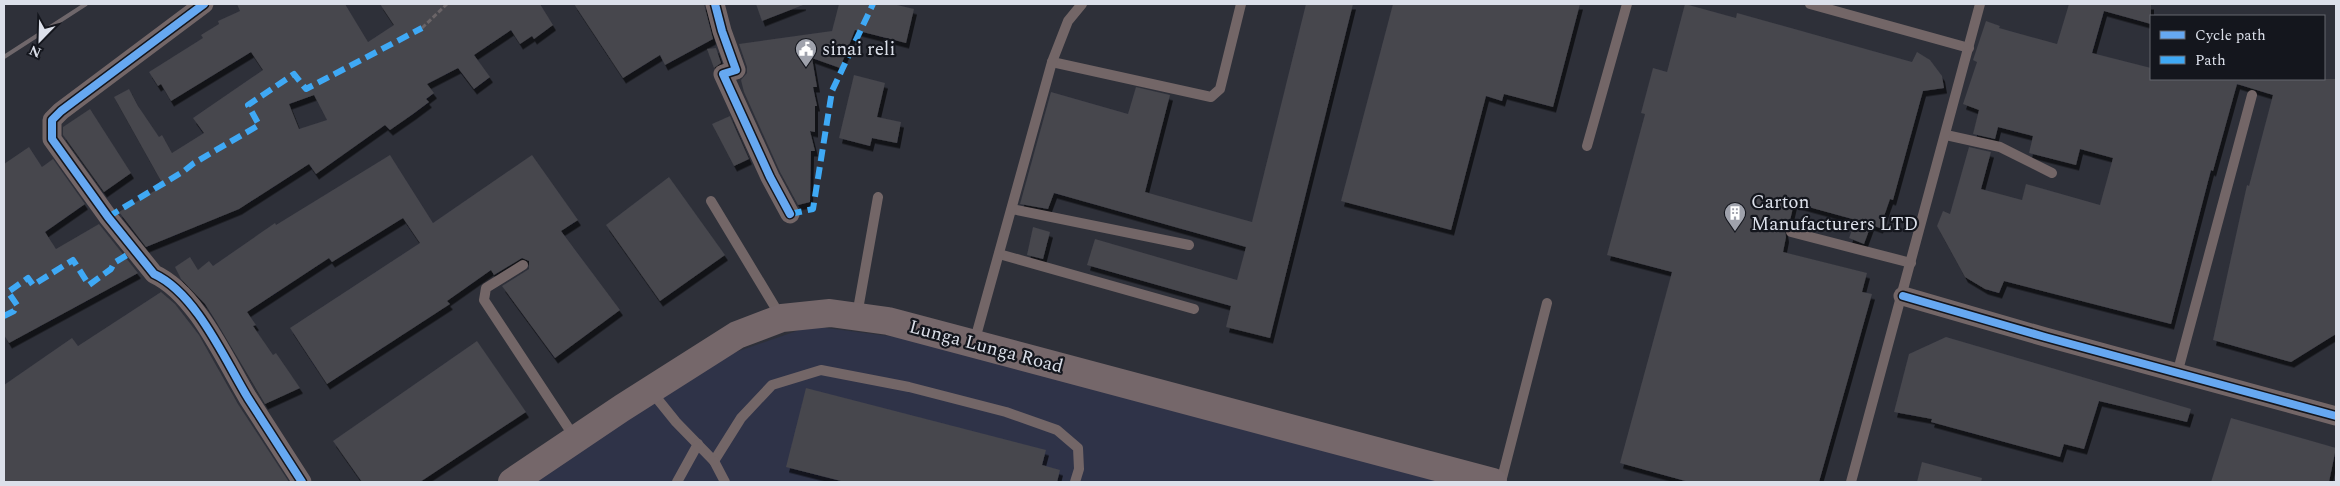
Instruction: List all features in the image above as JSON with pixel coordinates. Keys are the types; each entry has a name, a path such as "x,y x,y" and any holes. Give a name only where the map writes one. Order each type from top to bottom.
{"main road":[{"name":"Lunga Lunga Road","path":"512,482 736,335 782,318 830,313 888,321 1493,482"}],"street":[{"path":"204,4 61,111 52,120 52,139 108,217 154,274 161,277 181,294 210,331 248,397 302,482"},
{"path":"715,4 722,31 736,70 723,74 770,178 790,214"},
{"path":"1903,296 2177,374 2336,416"}],"lane":[{"path":"974,344 1052,62 1068,21 1082,4"},
{"path":"1052,62 1211,97 1220,89 1241,4"},
{"path":"1586,146 1627,4"},
{"path":"1814,4 1969,48"},
{"path":"1852,482 1980,4"},
{"path":"2177,374 2252,95"},
{"path":"1946,135 2000,147 2052,173"},
{"path":"857,316 878,197"},
{"path":"711,201 782,318"},
{"path":"1012,209 1189,245"},
{"path":"1791,232 1912,263"},
{"path":"999,254 1194,309"},
{"path":"523,265 486,288 484,300 576,439"},
{"path":"1501,482 1547,303"},
{"path":"714,461 741,418 772,385 820,370 909,387 1006,412 1057,430 1078,448 1079,469 1076,482"},
{"path":"650,390 714,461 725,482"},
{"path":"677,482 698,444"}],"path":[{"path":"422,28 447,4"}],"shaded area":[{"path":"811,326 935,342 1440,482 535,482 704,363"}],"building":[{"path":"237,4 345,4 368,42 394,25 380,4 540,4 553,25 534,39 532,36 520,44 511,30 474,55 490,77 474,89 458,68 427,84 434,93 426,99 429,102 413,114 390,130 385,125 316,174 309,164 239,209 146,247 119,212 161,187 159,182 161,181 114,97 129,89 138,106 159,137 162,135 172,153 204,133 193,118 263,70 251,52 171,101 161,84 158,86 149,72 203,38 201,35 219,24 218,21 240,11","holes":["314,95 327,120 299,129 289,104"]},
{"path":"574,4 704,4 713,39 665,65 660,55 623,78"},
{"path":"756,4 803,4 803,5 762,21"},
{"path":"839,4 893,4 914,9 906,43 855,30 840,68 812,58 817,87 813,87 817,106 815,106 815,132 810,131 815,151 811,151 810,202 798,205 780,172 744,92 741,80 747,73 747,67 739,44 832,31"},
{"path":"1306,4 1353,4 1270,338 1226,327 1231,306 1087,265 1095,239 1237,280 1246,247 1054,193 1048,209 1020,204 1051,92 1128,114 1136,87 1170,95 1145,192 1252,222"},
{"path":"1393,4 1580,4 1553,107 1504,94 1502,101 1486,96 1451,230 1341,201"},
{"name":"Carton Manufacturers LTD","path":"1685,4 1736,18 1737,13 1912,62 1917,52 1930,60 1942,76 1944,88 1923,91 1893,200 1890,199 1880,228 1871,225 1864,244 1849,238 1856,220 1794,203 1789,225 1785,230 1786,237 1783,252 1867,273 1862,292 1872,294 1819,482 1689,482 1620,463 1672,272 1607,255 1645,114 1641,113 1653,68 1667,72"},
{"path":"2069,4 2151,4 2150,24 2104,11 2092,53 2150,68 2150,80 2336,79 2336,334 2291,362 2213,340 2247,185 2249,186 2273,95 2237,84 2213,171 2211,170 2171,324 2004,281 1999,293 1985,289 1965,277 1937,226 1943,211 1950,214 1969,147 1991,152 1981,189 2022,200 2026,184 2100,205 2113,158 2080,149 2076,165 2029,153 2033,136 1998,127 1995,139 1973,134 1979,110 1963,104 1977,62 1973,60 1986,21 2000,26 1999,28 2057,44"},
{"path":"716,48 721,63 714,68 707,49"},
{"path":"854,75 885,83 877,117 901,122 897,143 872,138 870,146 839,138"},
{"path":"90,109 131,173 104,192 63,135 63,127"},
{"path":"730,116 749,159 734,166 712,124"},
{"path":"29,147 42,167 53,159 85,204 45,232 56,249 99,224 138,273 9,343 4,335 4,164"},
{"path":"390,155 433,223 532,155 578,220 561,231 620,310 555,358 502,286 529,269 529,261 522,258 494,275 491,270 447,301 450,304 327,384 290,328 420,243 403,218 332,262 329,258 247,312 256,325 253,326 273,355 276,353 300,388 265,404 205,304 181,279 175,267 190,257 198,270 209,261 213,266 275,223 276,225"},
{"path":"669,177 725,255 660,301 606,225"},
{"path":"1033,227 1050,232 1043,259 1027,255"},
{"path":"161,292 175,304 199,335 238,404 289,482 4,482 4,385 72,338 78,346"},
{"path":"1946,337 2191,409 2187,422 2099,401 2084,449 2064,444 2060,457 1931,422 1932,419 1894,412 1909,354"},
{"path":"477,341 526,412 420,482 362,482 333,441"},
{"path":"806,388 1046,450 1042,465 1060,470 1057,482 845,482 786,467"},
{"path":"2231,418 2336,448 2329,482 2211,482"},
{"path":"1922,462 1982,478 1981,482 1917,482"}],"railway":[{"path":"4,57 86,4"}],"marked path":[{"path":"790,214 813,209 832,91 873,4"},
{"path":"108,217 259,125 248,105 294,74 306,89 422,28"},
{"path":"4,316 14,311 17,305 8,292 28,278 33,285 73,260 89,285 111,269 114,263 135,250"}],"cycle path":[{"path":"204,4 61,111 52,120 52,139 108,217 154,274 169,283 196,312 302,482"},
{"path":"715,4 722,31 736,70 723,74 770,177 790,214"},
{"path":"1903,296 2045,337 2336,416"}],"place":[{"name":"sinai reli","path":"806,68"},
{"name":"Carton Manufacturers LTD","path":"1735,232"}]}
